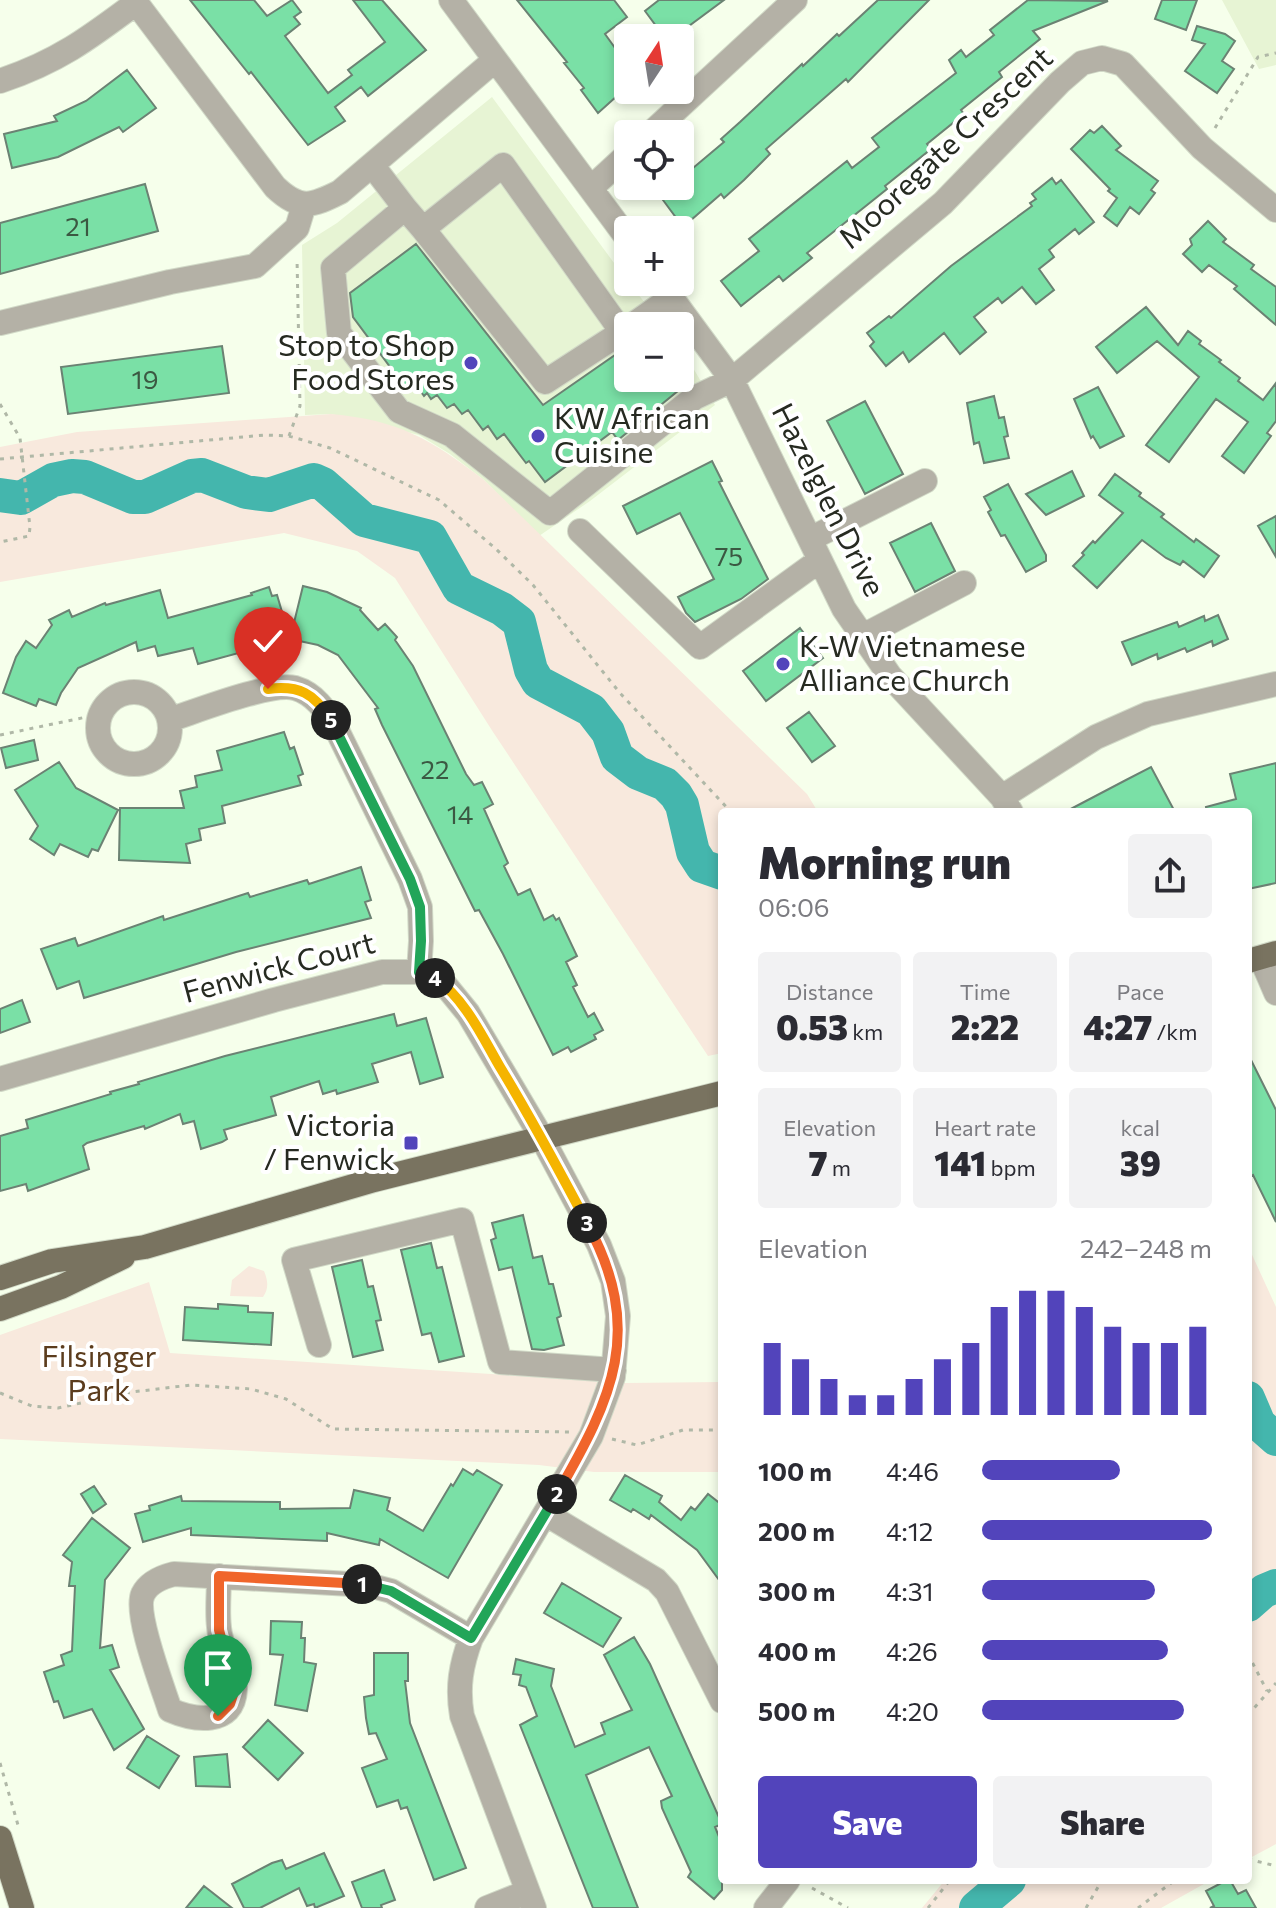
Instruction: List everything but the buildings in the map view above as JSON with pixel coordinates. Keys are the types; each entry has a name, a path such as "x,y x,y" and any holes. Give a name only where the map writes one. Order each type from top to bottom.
{"main road":[{"path":"0,1278 52,1261 145,1247 374,1180 718,1094"},
{"path":"0,1309 61,1287 145,1247"},
{"path":"0,1838 22,1908"}],"street":[{"path":"451,0 614,220"},
{"path":"0,81 34,70 69,52 135,2 275,187 288,200 304,205 319,203 340,192 495,60"},
{"path":"665,120 786,3"},
{"name":"Mooregate Crescent","path":"405,208 333,268 339,333 399,411 452,435 550,513 694,398 732,380 943,203 1082,63 1102,58 1123,64 1202,148 1276,210"},
{"path":"372,165 545,382 614,337"},
{"path":"423,229 503,165 614,312"},
{"path":"591,188 614,167"},
{"path":"0,323 170,282 255,266 297,228 304,205"},
{"path":"644,312 660,296"},
{"name":"Hazelglen Drive","path":"670,296 732,380 844,609 890,676 1006,804"},
{"path":"580,531 700,647 815,549 925,481"},
{"path":"863,636 964,583"},
{"path":"1006,804 1096,737 1148,714 1276,684"},
{"path":"169,720 268,689 287,687 299,689 323,706 410,879 420,907 419,972"},
{"path":"143,693 161,705 169,720 168,743 156,757 138,764 121,762 107,753 101,744 98,728 101,714 110,701 120,695 143,693"},
{"path":"1262,957 1276,993"},
{"name":"Fenwick Court","path":"0,1079 382,972 419,972 432,976 446,986 468,1013 542,1138 599,1245 613,1281 618,1316 614,1370 591,1436 471,1638 461,1667 458,1695 462,1716 531,1900"},
{"path":"319,1345 294,1260 462,1220 500,1362 614,1370"},
{"path":"546,1514 656,1580 667,1592 718,1693"},
{"path":"219,1576 219,1630 235,1689 230,1704 218,1716 204,1720 191,1719 170,1710 140,1613 143,1594 158,1578 174,1574 219,1576 368,1585 391,1591 471,1638"},
{"path":"766,1908 785,1884"},
{"path":"487,1908 531,1900"}],"path":[{"path":"1202,148 1258,57 1276,53"},
{"path":"289,436 300,406 297,245"},
{"path":"0,404 20,438 30,527 29,536 0,542"},
{"path":"0,459 265,435 289,436 330,448 439,500 533,585 620,693 727,808"},
{"path":"0,735 101,714"},
{"path":"0,1393 32,1406 58,1408 132,1392 191,1385 251,1389 286,1399 333,1429 562,1431"},
{"path":"615,1440 637,1445 683,1430 718,1430"},
{"path":"1252,1662 1267,1691"},
{"path":"1252,1710 1276,1683"},
{"path":"1252,1860 1276,1866"},
{"path":"928,1908 947,1884"},
{"path":"1086,1908 1100,1884"},
{"path":"1138,1908 1169,1884"},
{"path":"812,1888 848,1908"}],"shaded area":[{"path":"1222,0 1276,0 1276,65 1259,69"},
{"path":"492,97 614,263 614,296 639,296 653,312 614,312 614,392 694,392 694,370 715,405 539,536 484,480 419,435 331,414 305,415 302,245 337,223"}],"green space":[{"path":"331,414 376,421 413,434 447,453 484,480 807,794 816,808 718,808 718,1054 708,1056 395,578 357,551 284,533 0,582 0,447 77,432"},
{"path":"1252,1255 1276,1307 1276,1844 1252,1857"},
{"path":"249,1266 264,1271 267,1284 263,1297 230,1296 232,1280"},
{"name":"Filsinger Park","path":"149,1282 170,1353 626,1383 718,1382 718,1472 594,1472 539,1465 0,1439 0,1335"},
{"path":"942,1884 1204,1884 1161,1908 922,1908"}],"waterway":[{"path":"0,495 21,498 53,480 72,476 85,477 133,497 145,497 192,476 202,475 246,492 269,495 314,480 323,484 364,520 430,537 459,588 502,609 519,622 531,670 538,682 591,710 608,732 617,757 638,773 665,784 676,795 682,805 693,852 702,866 718,872"},
{"path":"1252,1407 1259,1424 1276,1439"},
{"path":"1252,1602 1276,1586"},
{"path":"976,1908 1004,1884"}],"place":[{"name":"Stop to Shop Food Stores","path":"471,363"},
{"name":"KW African Cuisine","path":"538,436"},
{"name":"K-W Vietnamese Alliance Church","path":"783,664"},
{"name":"Victoria / Fenwick","path":"411,1143"}],"route":[{"path":"218,1716 230,1704 235,1689 219,1630 219,1576 368,1585 391,1591 471,1638 591,1436 613,1377 618,1342 613,1281 599,1245 542,1138 468,1013 446,986 432,976 419,972 420,907 410,879 335,726 323,706 299,689 268,689"}]}
